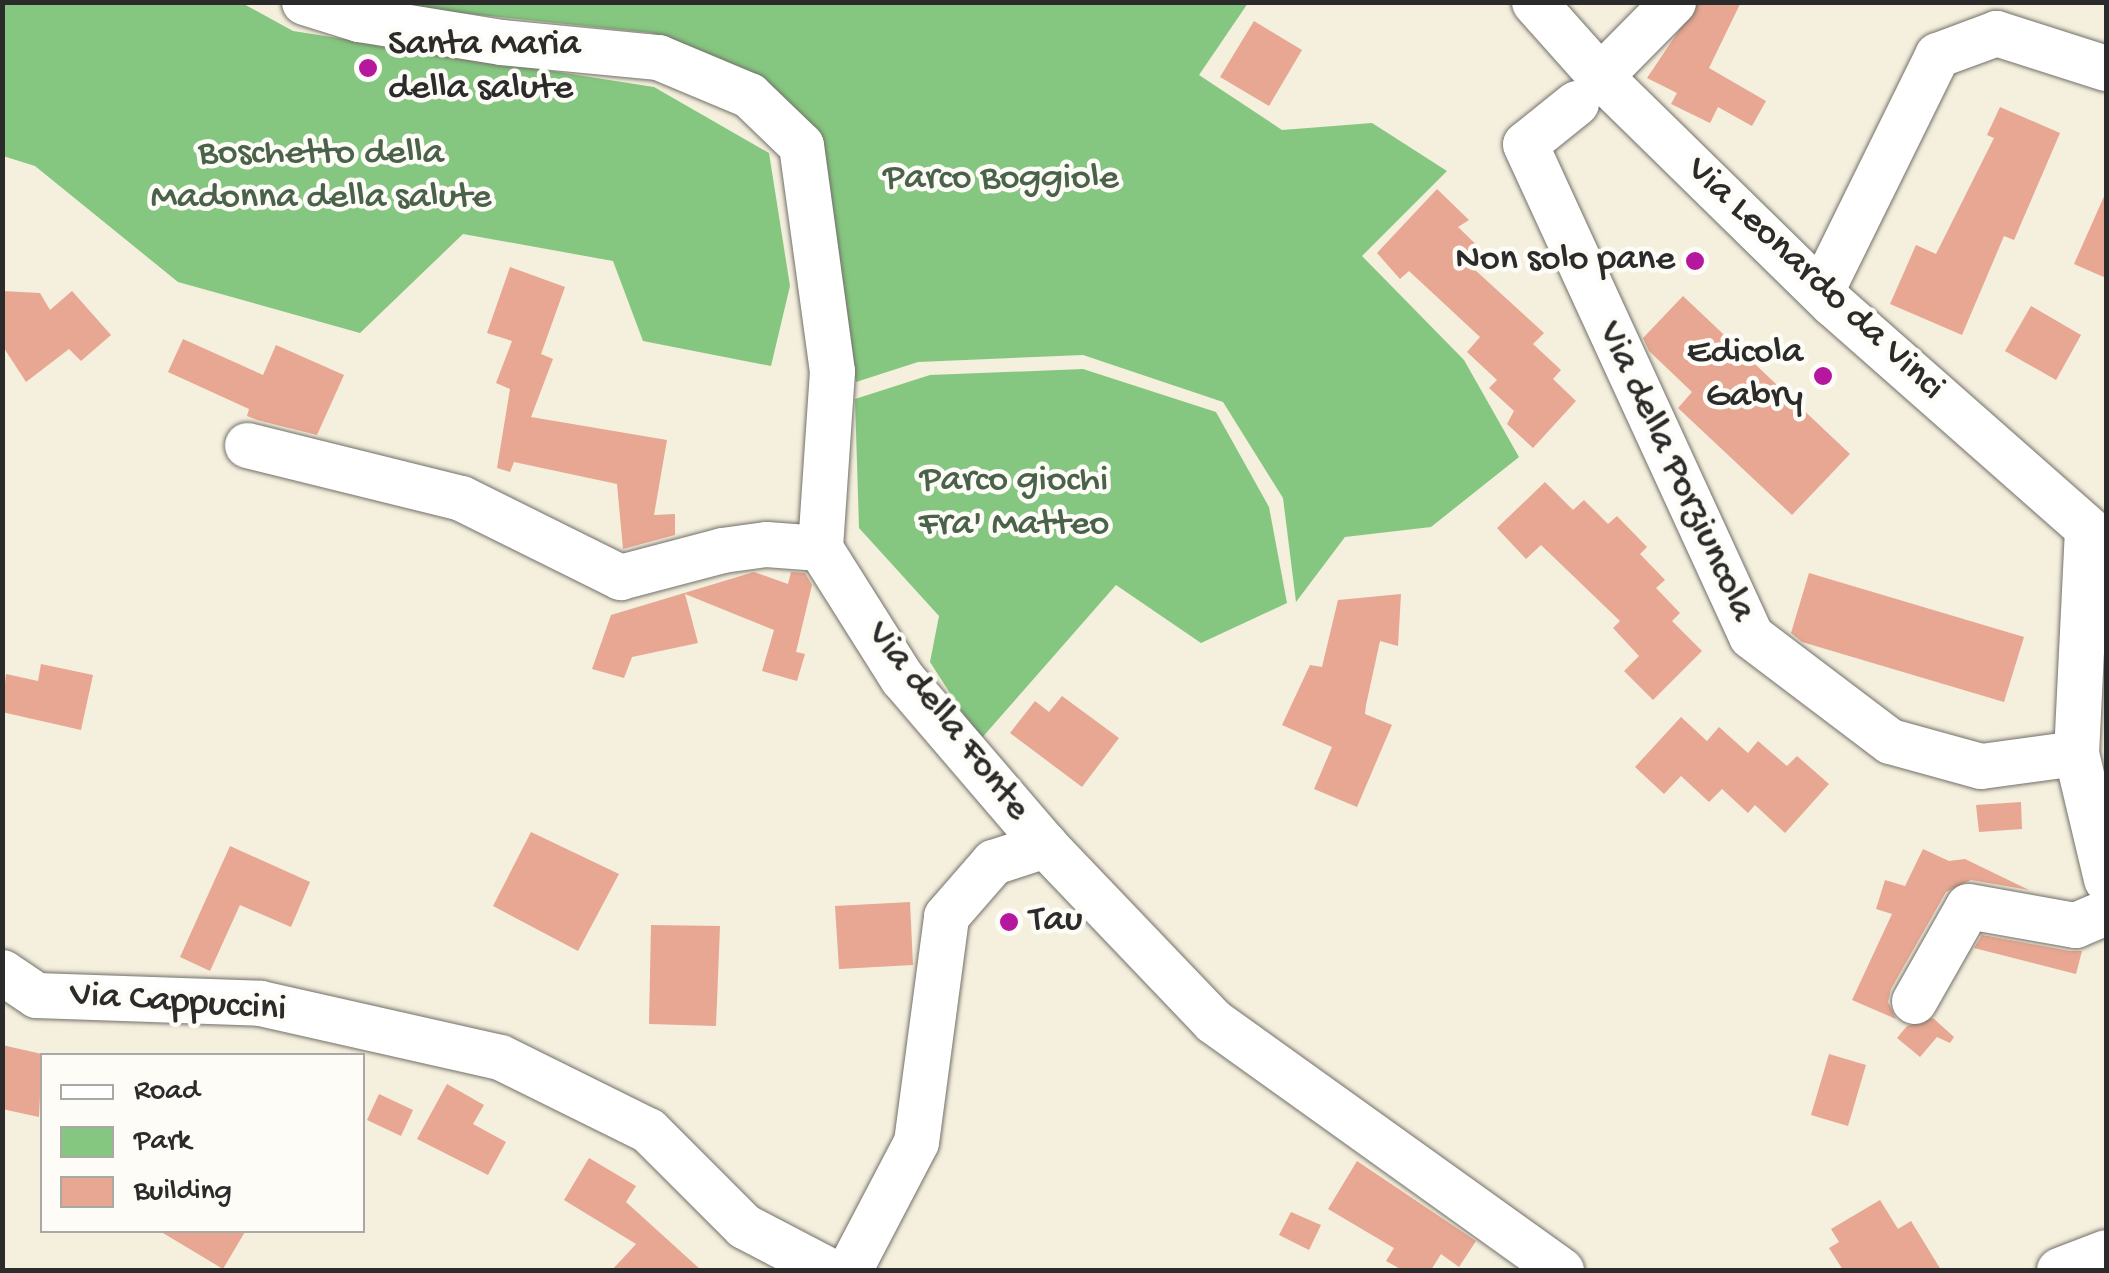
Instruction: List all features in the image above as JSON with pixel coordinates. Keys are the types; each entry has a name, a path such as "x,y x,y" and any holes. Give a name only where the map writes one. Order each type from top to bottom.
{"street":[{"path":"247,445 461,498 532,530 580,563 620,577 722,550 820,548 832,371 801,145 749,95 658,57 501,42 359,19 304,2"},
{"name":"Via Leonardo da Vinci","path":"1534,2 1588,90 1821,291 2096,537"},
{"path":"1588,90 1673,2"},
{"path":"1821,291 1937,55 1996,32 2106,68"},
{"name":"Via della Porziuncola","path":"1588,90 1526,144 1751,636 1890,741 1981,766 2076,753"},
{"path":"2096,537 2076,753 2106,879"},
{"name":"Via della Fonte","path":"820,548 902,678 1044,845 1212,1020 1561,1270"},
{"path":"849,1270 916,1142 946,916 993,862 1044,845"},
{"path":"1914,1001 1968,906 2074,925 2106,912"},
{"name":"Via Cappuccini","path":"2,972 36,994 260,1002 500,1057 648,1130 744,1226 828,1270"},
{"path":"2059,1270 2106,1252"}],"green space":[{"name":"Boschetto della Madonna della salute","path":"3,3 242,3 293,31 654,87 769,153 790,286 771,366 643,341 613,261 463,234 360,333 178,282 35,166 3,156"},
{"name":"Parco Boggiole","path":"365,3 1248,3 1199,75 1282,130 1372,123 1447,171 1362,256 1464,360 1519,457 1431,527 1345,537 1296,602 1283,498 1223,402 1083,355 918,362 856,382 811,128 750,76 652,33"},
{"name":"Parco giochi Fra' Matteo","path":"1083,369 1216,412 1269,507 1287,603 1201,643 1116,585 980,740 930,662 939,616 859,528 855,399 930,375"}],"building":[{"path":"1698,2 1741,2 1709,68 1766,101 1752,126 1718,107 1710,123 1671,104 1677,93 1647,78"},
{"path":"1254,21 1302,50 1269,106 1220,77"},
{"path":"2000,107 2060,133 2014,240 2004,236 1962,335 1890,304 1916,245 1936,254 1994,138 1987,135"},
{"path":"1437,189 1469,220 1458,227 1487,255 1474,269 1544,333 1533,344 1561,370 1553,379 1576,401 1533,448 1507,424 1514,411 1489,388 1497,380 1467,352 1480,337 1409,271 1400,279 1377,253"},
{"path":"2106,192 2106,278 2074,264"},
{"path":"510,267 565,287 541,354 553,359 531,417 667,440 654,515 675,514 675,535 623,549 617,484 514,462 510,472 497,468 510,389 496,383 512,341 487,333"},
{"path":"2,291 40,293 50,310 72,291 111,335 81,361 69,349 26,382 2,345"},
{"path":"1683,296 1850,454 1792,515 1678,408 1692,392 1649,351 1643,338"},
{"path":"2031,306 2081,335 2056,380 2005,351"},
{"path":"183,339 263,375 276,345 344,375 317,435 247,416 249,409 168,372"},
{"path":"1545,482 1573,510 1584,500 1608,524 1617,516 1647,547 1640,554 1665,580 1656,588 1680,613 1672,621 1702,651 1653,700 1624,671 1639,656 1613,628 1620,621 1541,545 1526,559 1497,528"},
{"path":"754,572 788,584 791,572 805,573 812,585 796,652 805,654 797,681 762,671 774,630 685,594 698,643 632,657 624,678 592,669 611,615"},
{"path":"1809,573 2024,637 2004,702 1802,642 1791,633"},
{"path":"1401,594 1398,646 1380,641 1365,714 1392,725 1357,807 1314,789 1332,747 1282,725 1310,665 1322,667 1338,600"},
{"path":"41,664 93,675 81,730 2,712 6,674 38,681"},
{"path":"1062,696 1119,738 1082,787 1010,733 1035,701 1049,712"},
{"path":"1681,717 1707,741 1719,727 1748,753 1758,741 1787,766 1797,756 1829,784 1785,833 1755,805 1748,813 1722,789 1709,802 1681,776 1664,794 1635,767"},
{"path":"2021,802 2022,829 1979,832 1976,805"},
{"path":"531,832 619,874 578,951 493,906"},
{"path":"230,846 310,882 291,927 240,905 210,971 180,957"},
{"path":"1923,849 1949,861 1965,859 2029,890 1971,880 1946,892 1891,989 1888,1002 1896,1019 1852,1000 1892,914 1876,909 1885,880 1905,886"},
{"path":"910,902 913,965 839,969 835,906"},
{"path":"651,925 720,926 716,1026 649,1024"},
{"path":"1982,935 2082,951 2076,974 1974,948"},
{"path":"1933,1018 1954,1037 1950,1043 1937,1037 1920,1057 1897,1038 1907,1026"},
{"path":"2,1045 40,1054 39,1117 2,1109"},
{"path":"1829,1054 1866,1065 1848,1126 1811,1115"},
{"path":"447,1084 484,1105 473,1124 506,1142 488,1175 417,1139"},
{"path":"379,1094 413,1110 401,1136 367,1120"},
{"path":"589,1158 636,1186 626,1202 701,1270 612,1270 636,1244 564,1200"},
{"path":"1357,1161 1476,1241 1459,1267 1441,1254 1431,1270 1402,1270 1386,1261 1394,1248 1328,1209"},
{"path":"1880,1200 1898,1229 1911,1221 1941,1270 1843,1270 1829,1248 1839,1242 1831,1229"},
{"path":"1291,1212 1321,1225 1309,1250 1279,1235"},
{"path":"163,1233 244,1233 223,1269"}],"place":[{"name":"Santa Maria della salute","path":"368,68"},
{"name":"Non solo pane","path":"1695,261"},
{"name":"Edicola Gabry","path":"1823,376"},
{"name":"Tau","path":"1009,922"}]}
